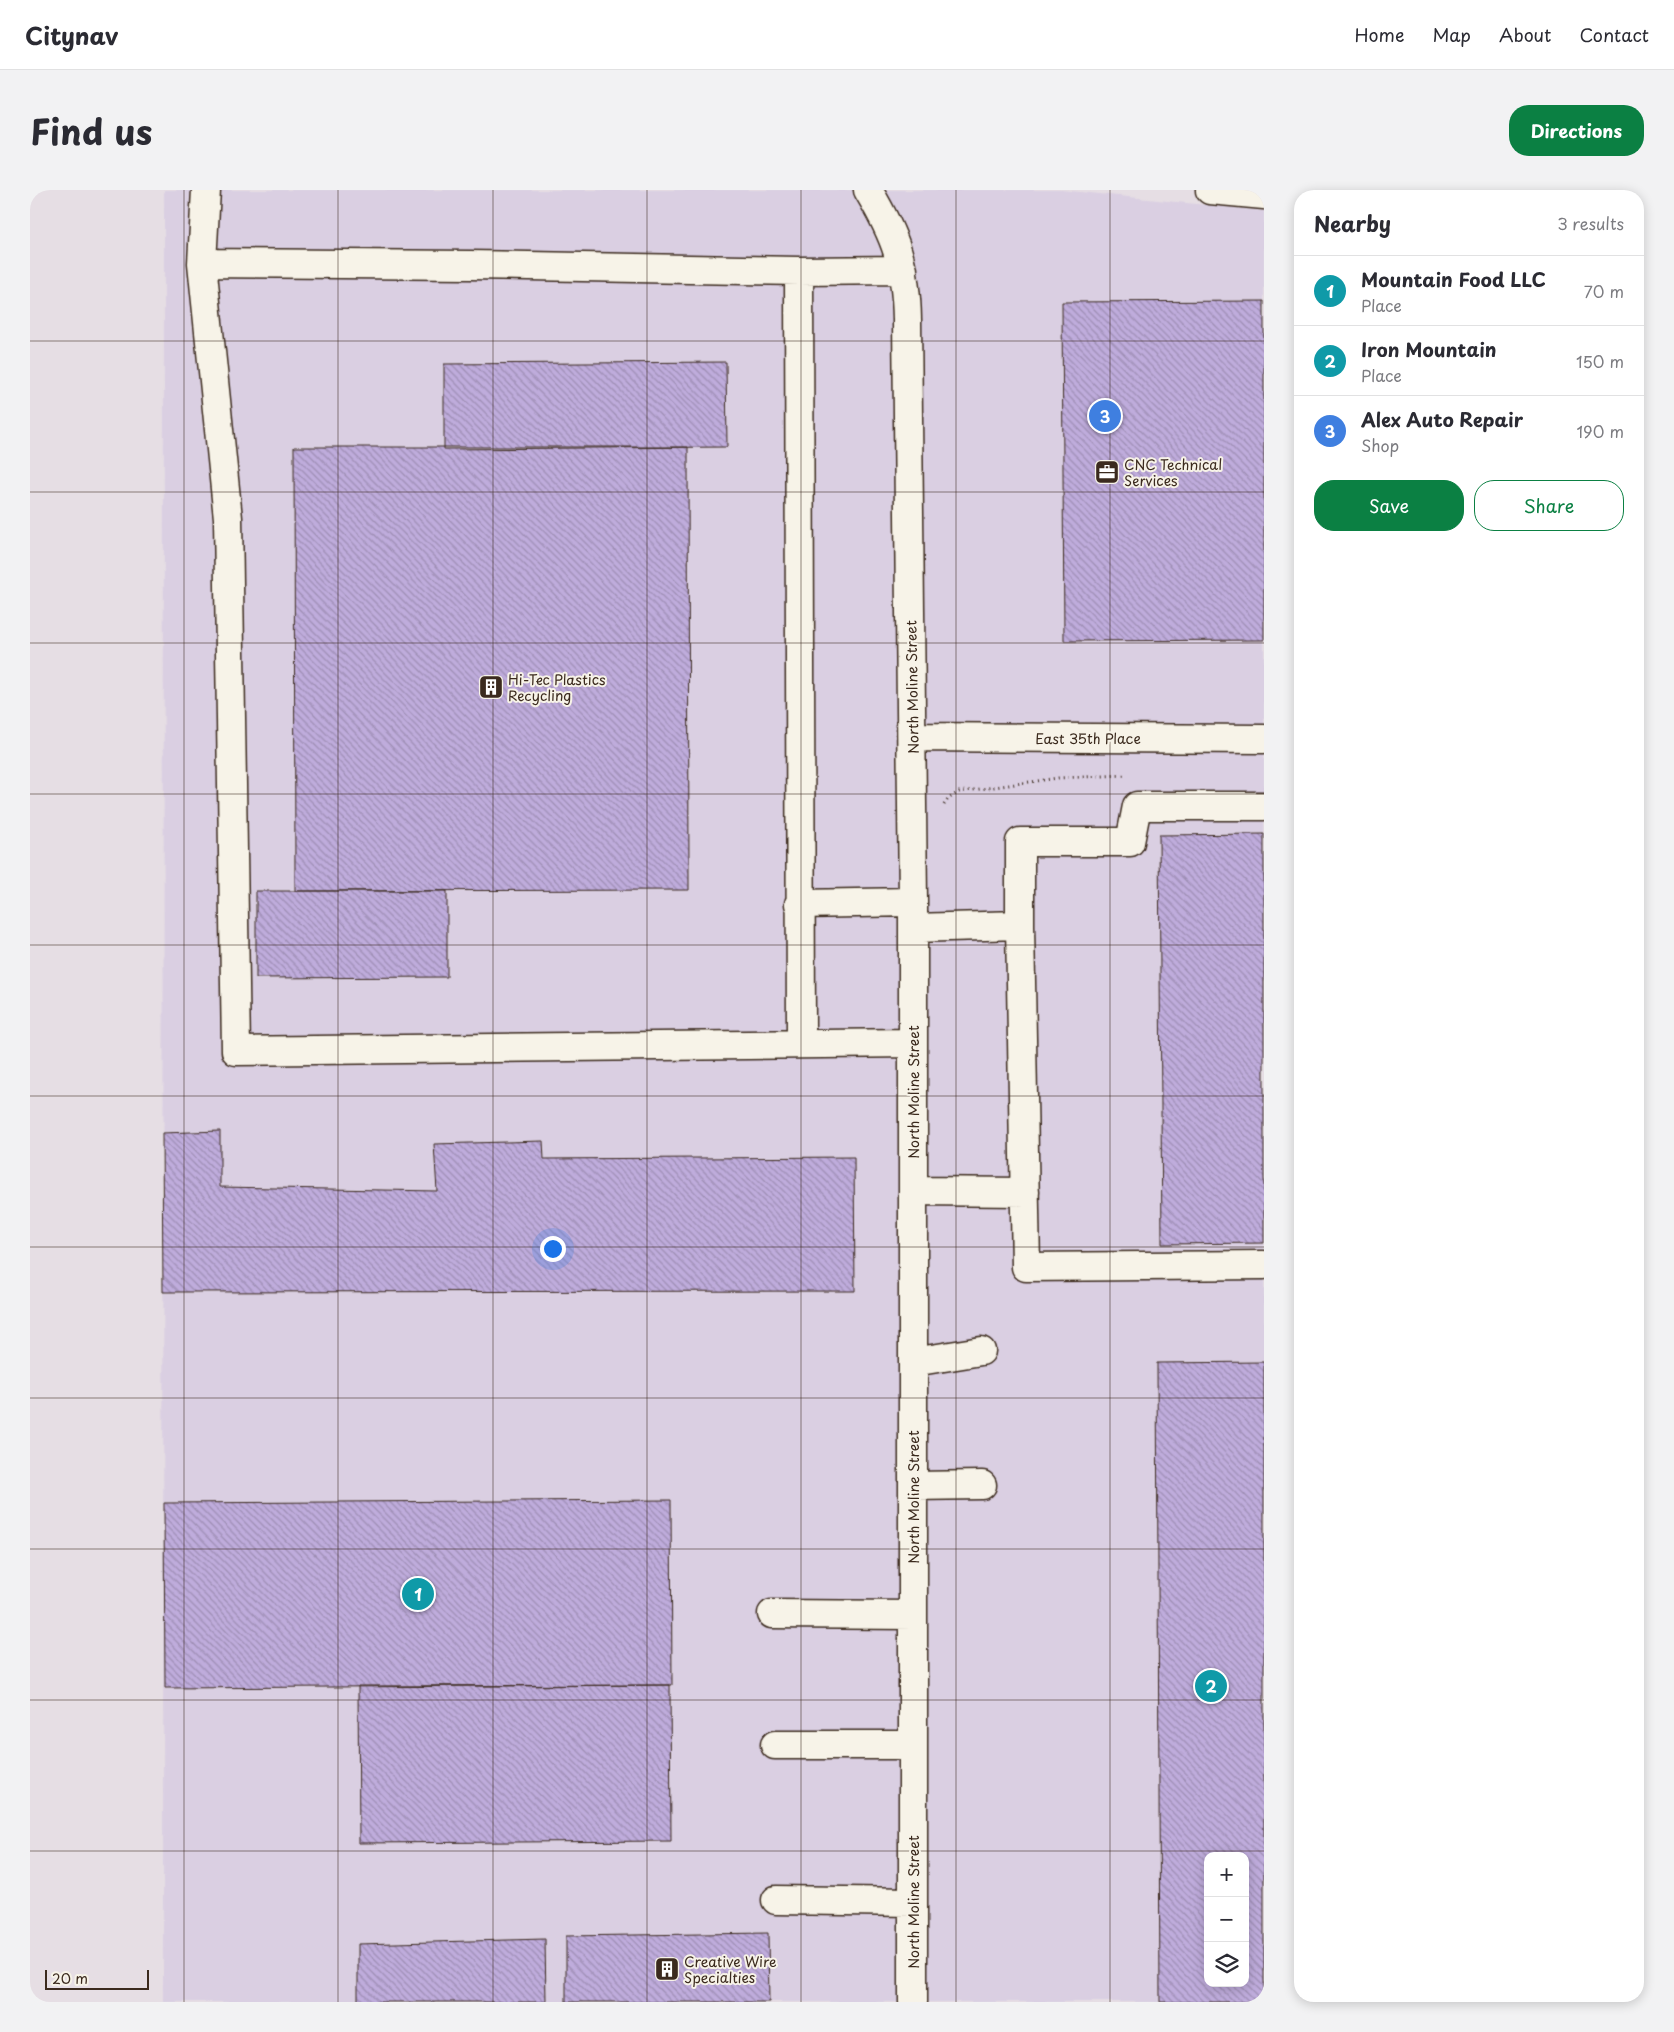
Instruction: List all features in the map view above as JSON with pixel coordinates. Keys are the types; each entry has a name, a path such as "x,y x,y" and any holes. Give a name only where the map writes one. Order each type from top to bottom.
{"street":[{"path":"206,190 202,263 228,518 236,1051 914,1043"},
{"name":"North Moline Street","path":"868,190 896,243 903,270 907,320 914,915 913,2002"},
{"path":"1210,190 1264,195"},
{"path":"202,263 470,265 799,272 903,270"},
{"path":"799,272 799,904 801,1043"},
{"name":"East 35th Place","path":"913,738 1264,739"},
{"path":"1264,806 1137,806 1130,842 1020,842 1026,1267 1264,1265"},
{"path":"799,904 1020,925"},
{"path":"913,1191 1025,1192"},
{"path":"913,1362 980,1351"},
{"path":"913,1486 982,1485"},
{"path":"772,1614 913,1615"},
{"path":"774,1745 913,1745"},
{"path":"776,1900 913,1902"}],"path":[{"path":"913,808 943,807 948,799 959,792 1058,778 1129,775"}],"shaded area":[{"path":"164,190 1061,190 1264,211 1264,2002 163,2002"}],"building":[{"path":"1264,301 1264,640 1064,641 1062,302"},
{"path":"726,362 727,447 444,449 444,364"},
{"name":"Hi-Tec Plastics Recycling","path":"294,447 688,447 689,890 295,891"},
{"path":"1264,834 1264,1243 1162,1244 1159,835"},
{"path":"256,891 447,891 447,977 256,978"},
{"path":"220,1131 220,1187 437,1191 434,1144 543,1141 544,1159 854,1157 855,1291 163,1292 162,1133"},
{"path":"1264,1362 1264,2002 1160,2002 1157,1363"},
{"path":"671,1500 672,1685 165,1688 164,1503"},
{"path":"670,1685 671,1841 359,1843 358,1686"},
{"name":"Creative Wire Specialties","path":"768,1933 769,2002 566,2002 566,1936"},
{"path":"545,1939 546,2002 358,2002 358,1944"}],"place":[{"name":"Alex Auto Repair","path":"1105,416"},
{"name":"CNC Technical Services","path":"1107,472"},
{"name":"Hi-Tec Plastics Recycling","path":"491,687"},
{"name":"Mountain Food LLC","path":"418,1594"},
{"name":"Iron Mountain","path":"1211,1686"},
{"name":"Creative Wire Specialties","path":"667,1969"}]}
